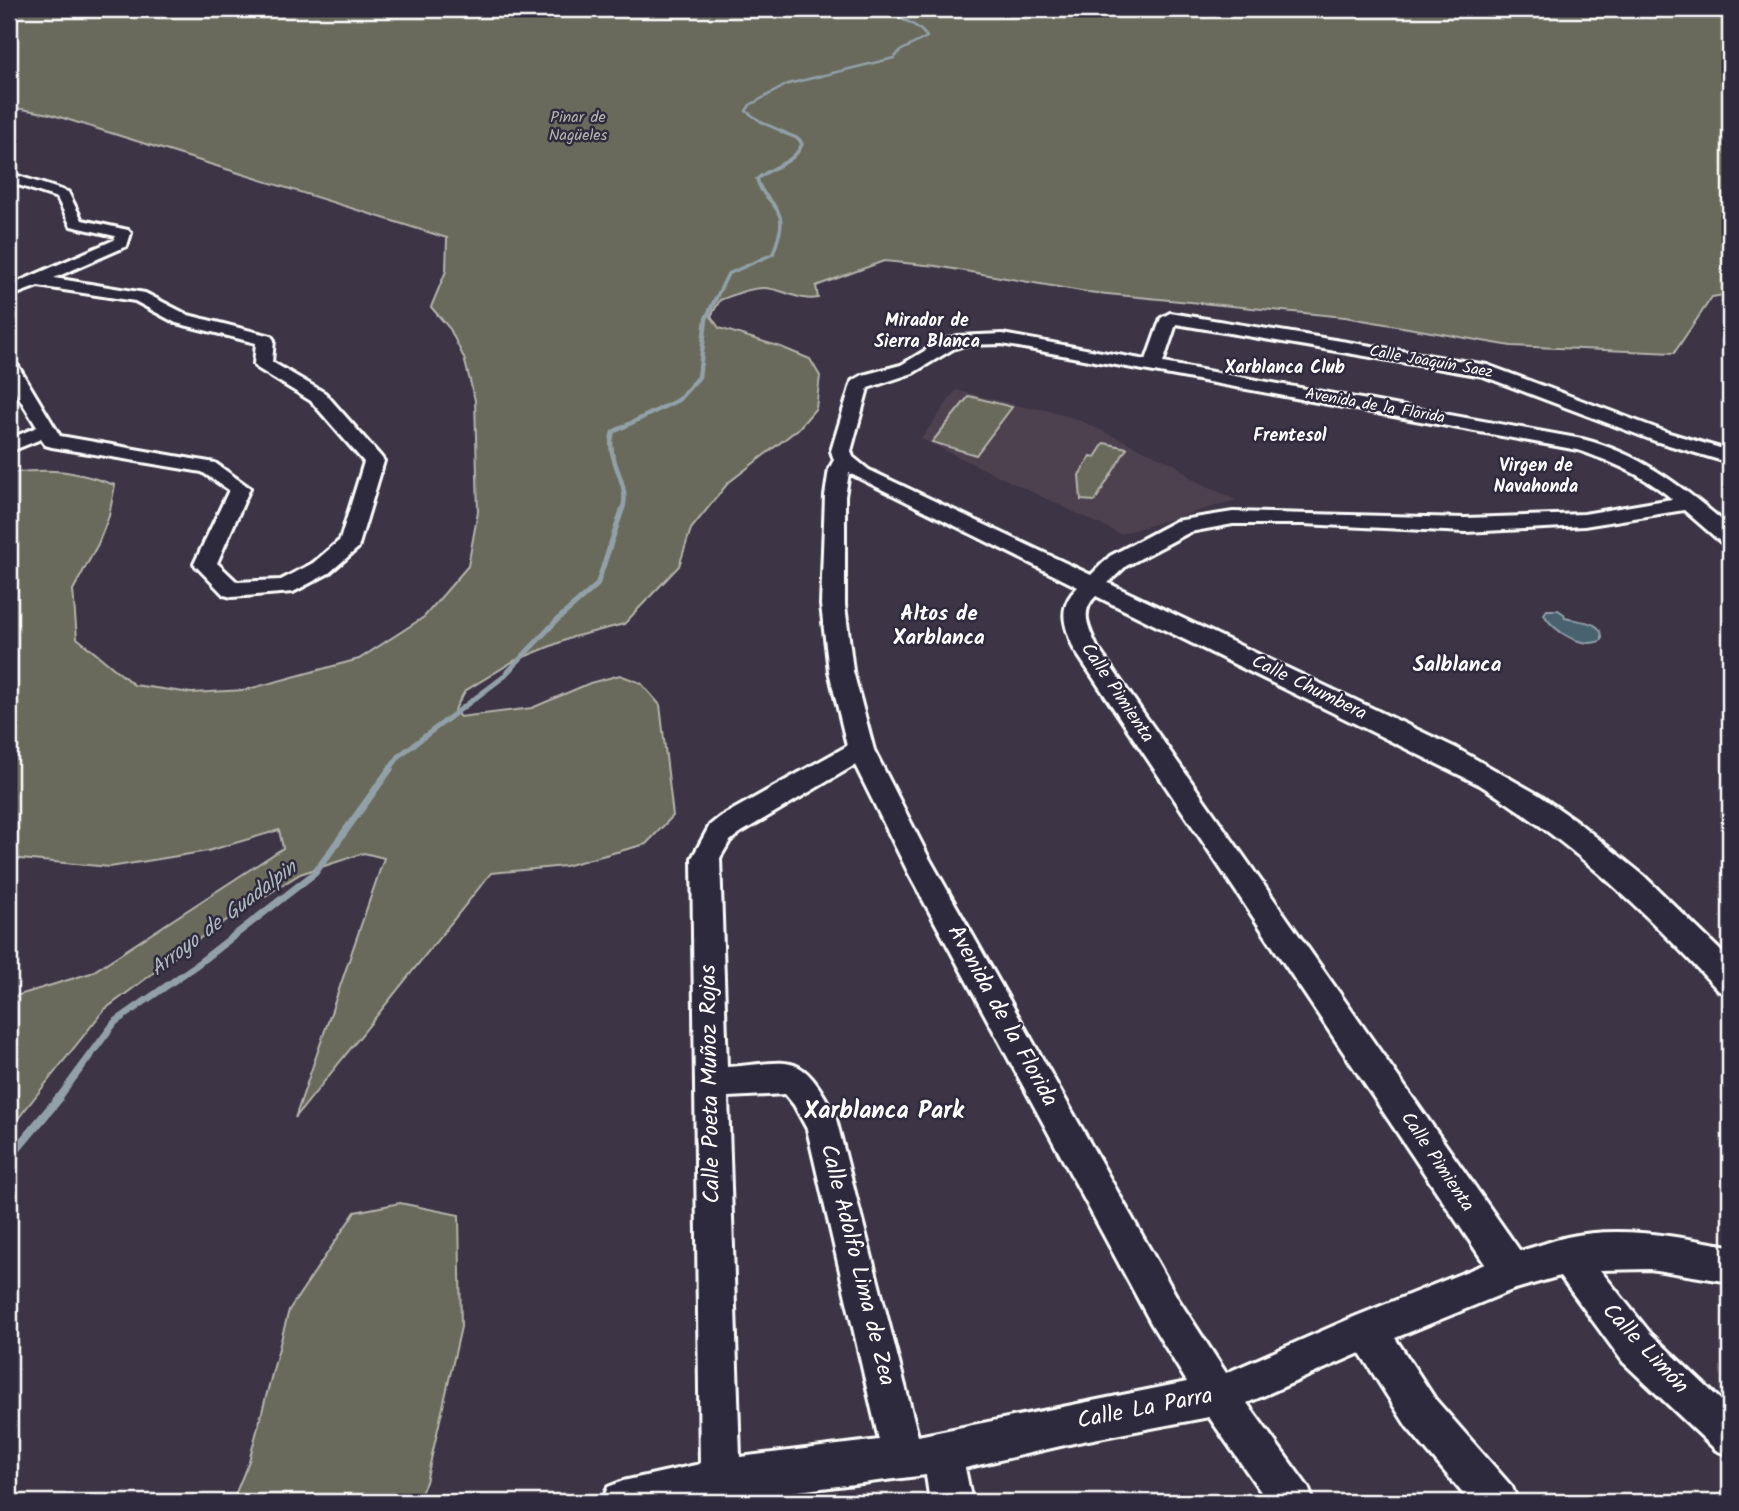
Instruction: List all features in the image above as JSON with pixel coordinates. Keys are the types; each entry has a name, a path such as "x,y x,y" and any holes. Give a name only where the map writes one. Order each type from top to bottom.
{"street":[{"path":"9,177 63,195 76,223 123,233 121,243 9,292"},
{"path":"9,366 48,429 52,441 208,467 240,488 205,564 232,590 285,587 321,568 350,543 374,461 318,397 263,364 265,340 182,319 139,298 39,281"},
{"name":"Calle Joaquín Saez","path":"1153,366 1170,318 1487,371 1662,437 1730,457"},
{"name":"Avenida de la Florida","path":"1293,1502 1218,1396 1158,1300 918,864 861,750 850,714 836,639 832,563 847,474 841,450 859,385 870,379 907,369 934,351 955,343 1002,339 1582,445 1644,471 1730,538"},
{"path":"9,446 48,429"},
{"name":"Calle Chumbera","path":"847,474 1094,585 1447,755 1514,791 1614,864 1671,916 1730,981"},
{"name":"Calle Pimienta","path":"1512,1272 1086,649 1074,620 1075,608 1118,562 1184,526 1233,518 1303,518 1465,525 1584,520 1688,503"},
{"name":"Calle Poeta Muñoz Rojas","path":"721,1491 706,858 720,833 730,825 861,750"},
{"name":"Calle Adolfo Lima de Zea","path":"711,1083 792,1078 806,1094 823,1126 922,1455"},
{"name":"Calle La Parra","path":"623,1502 721,1491 922,1455 1218,1396 1367,1330 1512,1272 1568,1255 1604,1251 1650,1251 1730,1265"},
{"name":"Calle Limón","path":"1568,1255 1637,1348 1730,1436"},
{"path":"1367,1330 1421,1413 1497,1502"},
{"path":"922,1455 951,1502"}],"shaded area":[{"path":"956,390 1028,408 1050,410 1083,422 1176,465 1192,479 1236,500 1120,534 921,439"}],"green space":[{"name":"Pinar de Nagüeles","path":"9,9 1730,9 1730,294 1712,297 1674,353 1511,346 1345,317 1087,292 936,266 884,261 816,286 818,298 804,298 763,288 746,290 720,300 711,316 719,328 810,359 820,376 816,408 798,429 728,483 691,529 679,566 624,624 573,637 514,661 465,691 454,711 460,717 532,708 590,683 620,675 641,683 660,705 673,816 646,844 565,866 491,873 295,1118 384,858 364,853 300,874 211,930 104,1010 9,1130 9,998 91,973 283,848 279,830 208,851 110,867 9,858 9,473 62,472 115,485 109,516 98,544 73,590 77,638 134,685 191,693 245,690 359,659 424,617 468,566 478,512 475,400 464,358 450,329 431,307 446,271 447,238 50,114 9,107"},
{"path":"969,396 1012,407 976,455 932,442"},
{"path":"1104,443 1127,448 1095,501 1081,500 1079,475 1091,456 1095,457"},
{"path":"400,1203 459,1215 461,1327 426,1482 417,1502 232,1502 249,1461 289,1310 355,1212"}],"water":[{"path":"1547,610 1558,610 1565,618 1595,625 1602,633 1602,640 1586,643 1569,637 1548,620 1544,614"}],"waterway":[{"name":"Arroyo de Guadalpin","path":"786,133 763,123 746,111 750,105 788,84 894,58 900,51 927,37 905,20 857,9"},
{"name":"Arroyo de Guadalpin","path":"716,298 728,274 773,254 780,231 780,218 757,179 794,156 802,144 799,139 782,132"},
{"name":"Arroyo de Guadalpin","path":"623,508 624,489 612,451 613,432 678,400 699,377 706,319 716,298"},
{"name":"Arroyo de Guadalpin","path":"389,770 400,755 502,678 557,620 597,585 623,507"},
{"name":"Arroyo de Guadalpin","path":"58,1099 115,1022 195,966 315,873 390,769"},
{"name":"Arroyo de Guadalpin","path":"9,1158 59,1098"}],"district":[{"name":"Mirador de Sierra Blanca","path":"927,331"},
{"name":"Xarblanca Club","path":"1285,368"},
{"name":"Frentesol","path":"1290,436"},
{"name":"Virgen de Navahonda","path":"1536,476"},
{"name":"Altos de Xarblanca","path":"939,626"},
{"name":"Salblanca","path":"1457,665"},
{"name":"Xarblanca Park","path":"884,1111"}]}
